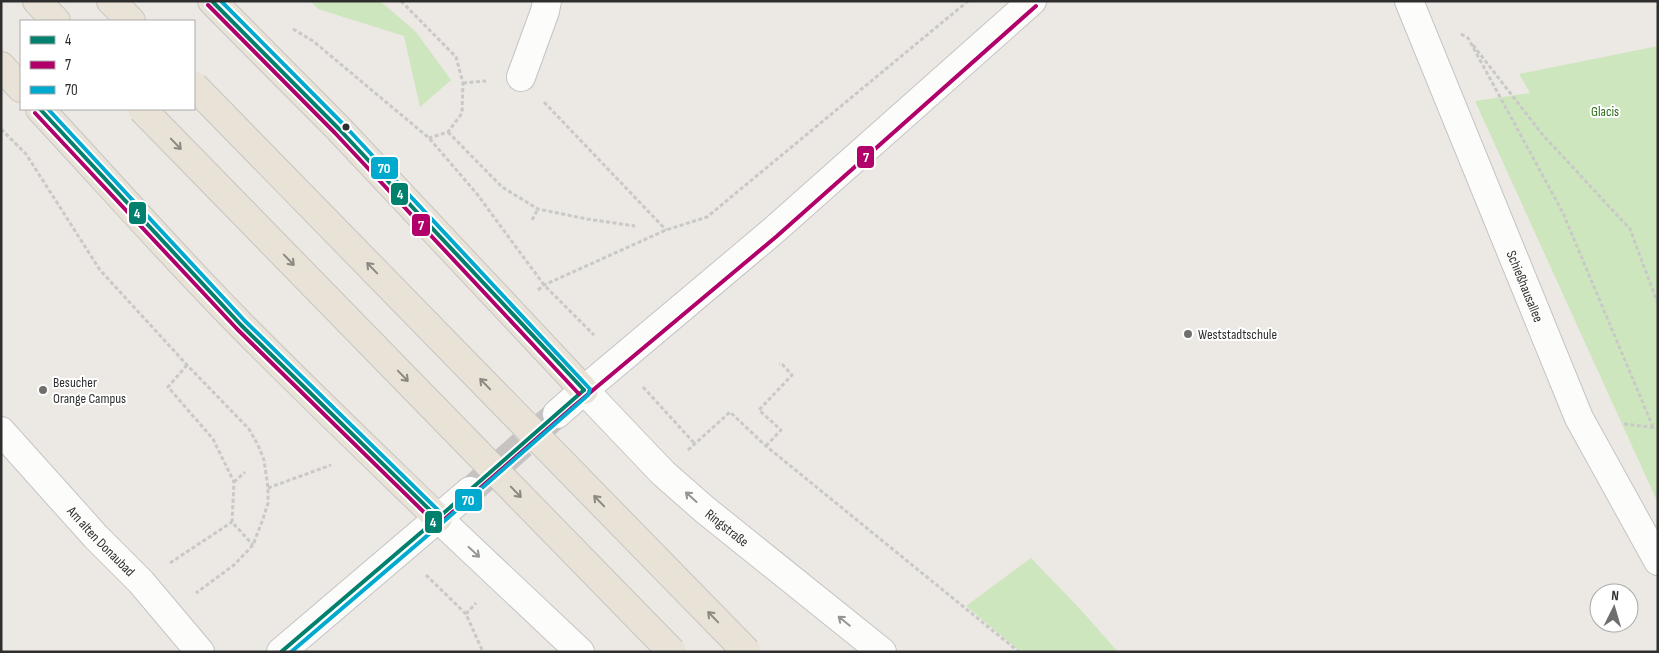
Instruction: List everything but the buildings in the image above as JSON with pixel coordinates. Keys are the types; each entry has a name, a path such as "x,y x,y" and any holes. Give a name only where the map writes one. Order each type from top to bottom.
{"highway":[{"path":"37,1 55,20"},
{"path":"111,1 130,20"},
{"path":"212,1 339,129 584,390"},
{"path":"1,66 20,87"},
{"path":"195,87 747,652"},
{"path":"41,110 240,324 438,518"},
{"path":"143,110 672,652"}],"street":[{"path":"521,78 547,1"},
{"path":"557,414 772,231 1032,1"},
{"name":"Schießhausallee","path":"1409,1 1580,418 1658,561"},
{"name":"Ringstraße","path":"584,390 663,473 704,509 882,652"},
{"name":"Am alten Donaubad","path":"1,431 96,537 141,582 200,652"},
{"path":"281,652 470,491"},
{"path":"438,518 580,652"}],"path":[{"path":"401,1 456,57 463,83 462,113 448,132 429,138"},
{"path":"313,41 429,138 477,194 544,285 666,230 707,217 968,1"},
{"path":"1459,32 1468,38 1542,134 1630,229 1658,304"},
{"path":"1468,38 1563,213 1652,427"},
{"path":"521,78 666,230"},
{"path":"1,129 26,154 100,270 249,429 264,460 268,503 253,545 234,565 188,599 170,616"},
{"path":"448,132 502,187 538,209 635,226"},
{"path":"532,220 538,209"},
{"path":"766,446 781,430 759,410 792,375 782,364 779,364"},
{"path":"187,365 168,386 213,439 234,482 232,522 253,545"},
{"path":"730,412 766,446 1020,652"},
{"path":"268,488 333,464"},
{"path":"234,482 244,472"},
{"path":"141,582 232,522"},
{"path":"417,536 418,568 466,614 483,652"}],"green space":[{"path":"310,1 380,1 416,32 451,80 420,107 404,36 318,9"},
{"name":"Glacis","path":"1658,46 1658,503 1475,101 1530,93 1519,74"},
{"path":"1031,558 1118,652 1021,652 966,606"}],"tunnel":[{"path":"470,491 557,414"}],"transit line":[{"name":"4","path":"212,1 339,129 584,390"},
{"name":"70","path":"221,1 344,125 590,389 588,395 291,652"},
{"name":"7","path":"208,5 335,133 579,394"},
{"name":"7","path":"35,113 237,329 434,522 439,524 574,406 777,236 1036,6"},
{"name":"4","path":"41,110 241,325 438,518"},
{"name":"70","path":"49,110 245,321 442,514"},
{"name":"4","path":"281,652 584,390"}],"place":[{"name":"Weststadtschule","path":"1188,334"},
{"name":"Besucher Orange Campus","path":"43,390"}]}
